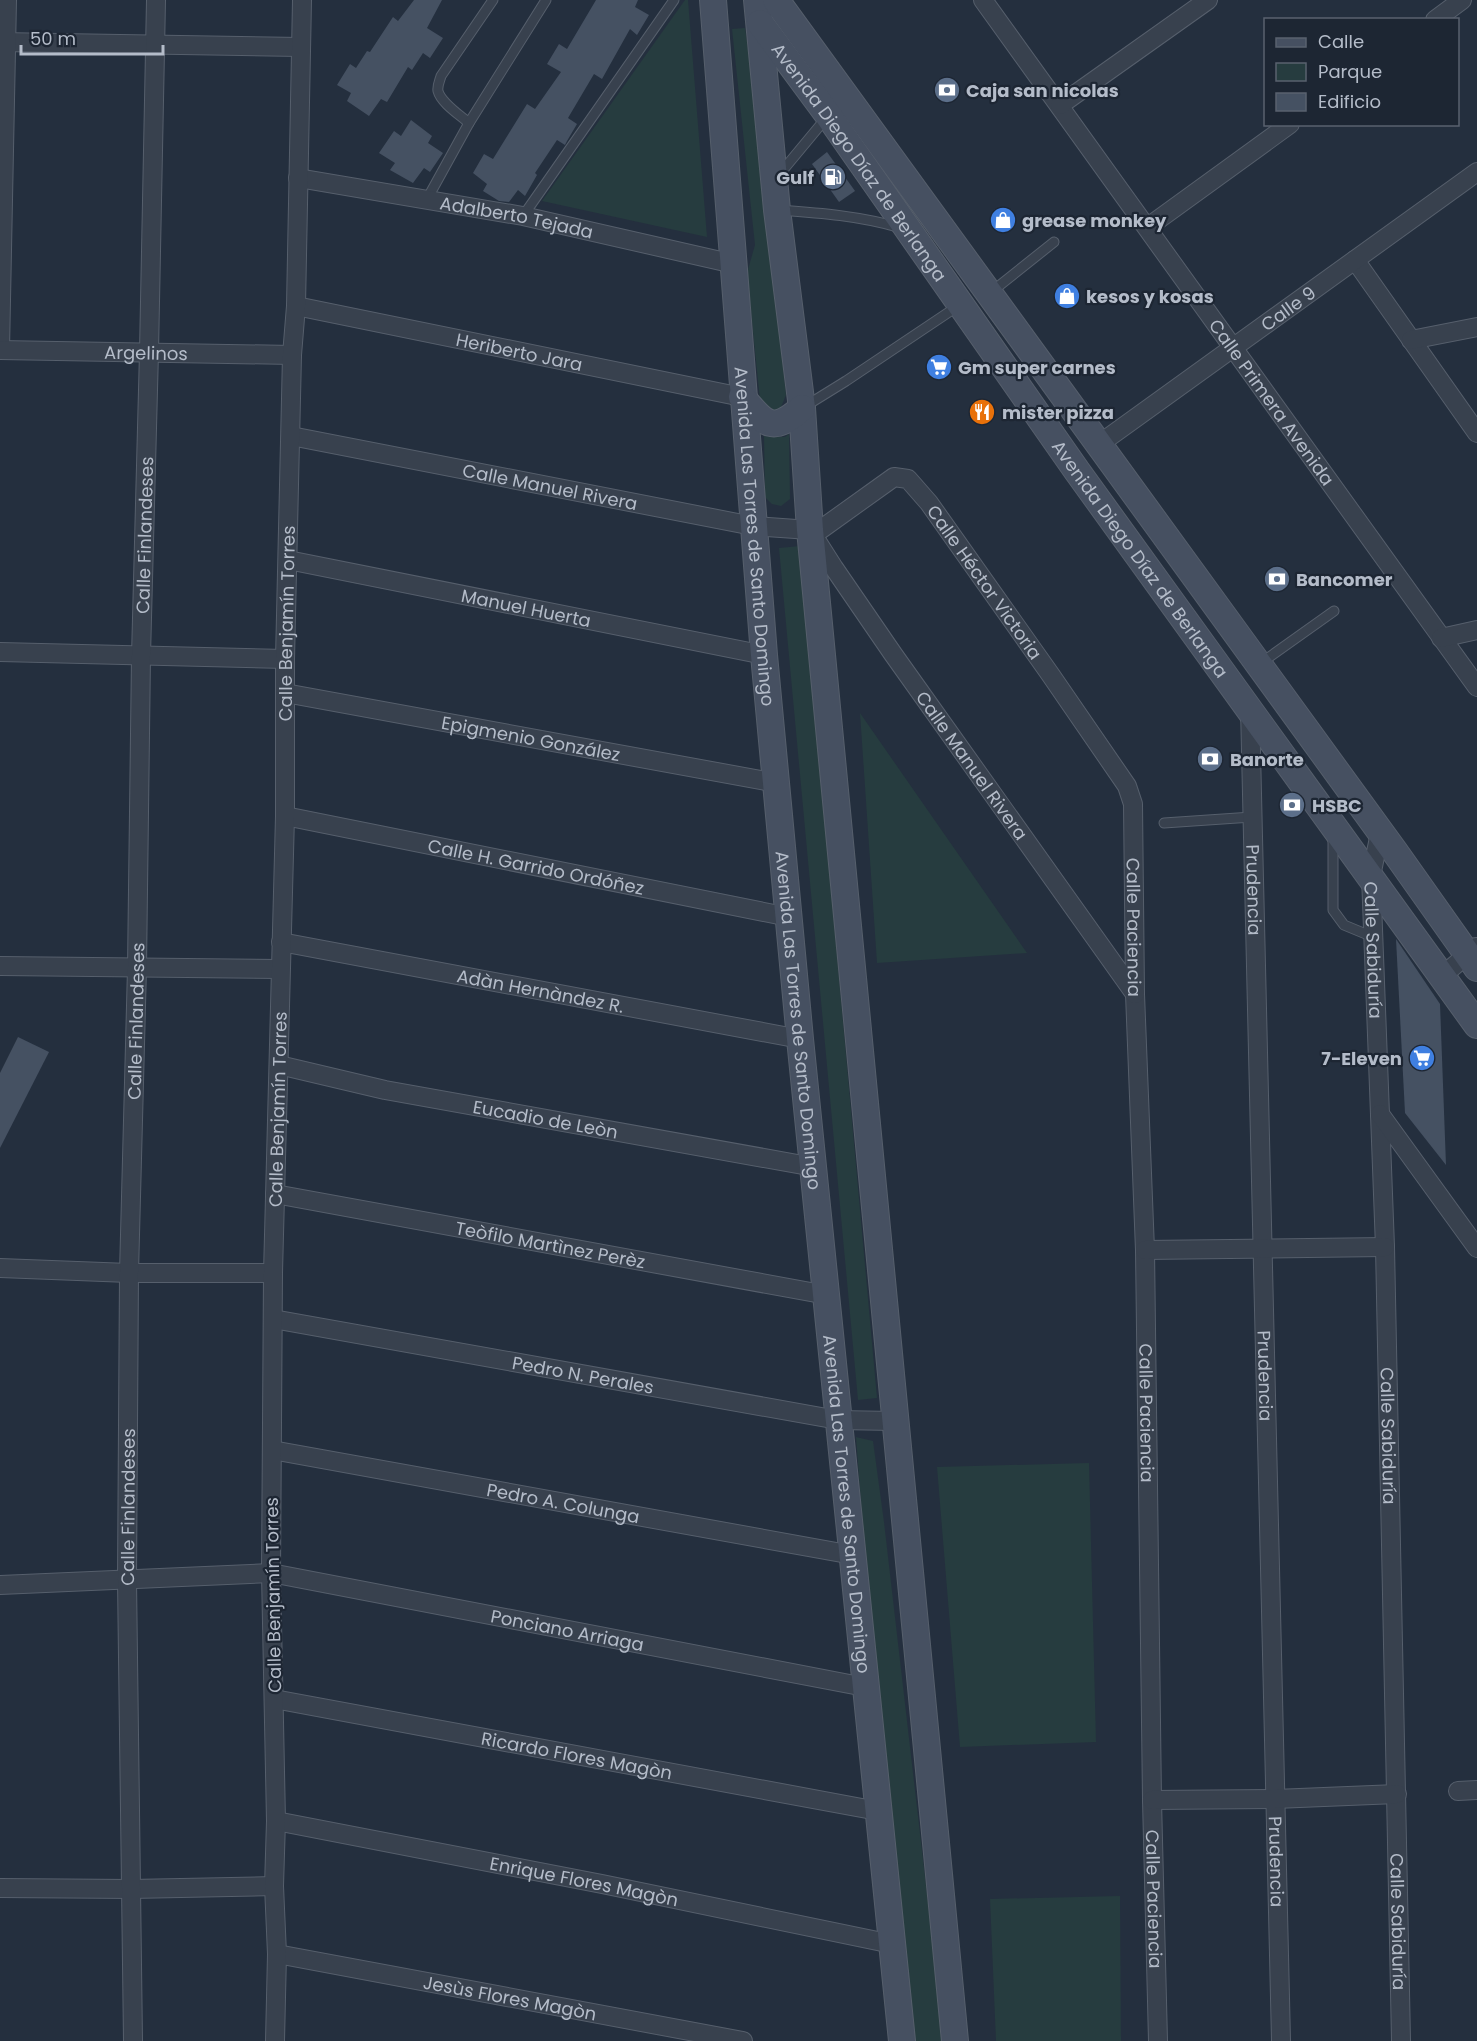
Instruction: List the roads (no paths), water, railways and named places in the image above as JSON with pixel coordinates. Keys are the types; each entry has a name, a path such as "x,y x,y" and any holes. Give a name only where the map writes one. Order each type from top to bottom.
{"street":[{"path":"0,350 3,42 7,0"},
{"name":"Calle Finlandeses","path":"132,2041 127,1580 129,1273 156,0"},
{"name":"Calle Benjamín Torres","path":"275,2041 278,1954 274,1886 276,1821 270,1573 273,1273 279,1065 279,969 282,942 285,816 285,659 292,355 296,306 302,0"},
{"name":"Avenida Las Torres de Santo Domingo","path":"713,0 742,397 764,655 800,1039 902,2041"},
{"name":"Avenida Diego Díaz de Berlanga","path":"776,0 1380,833 1474,956"},
{"name":"Calle Primera Avenida","path":"983,0 1477,687"},
{"path":"1060,105 1208,0"},
{"path":"1438,18 1462,0"},
{"path":"753,6 762,38 777,210 802,408 811,532 894,1421 955,2041"},
{"name":"Avenida Diego Díaz de Berlanga","path":"753,6 1077,471 1477,1026"},
{"path":"3,42 300,47"},
{"path":"1148,227 1287,126"},
{"name":"Calle 9","path":"1098,445 1477,172"},
{"name":"Adalberto Tejada","path":"298,178 523,216 734,264"},
{"path":"1355,260 1477,433"},
{"name":"Heriberto Jara","path":"296,306 742,397"},
{"path":"1411,340 1477,327"},
{"name":"Argelinos","path":"0,350 292,355"},
{"path":"742,397 760,419 776,424 789,420 802,408"},
{"name":"Calle Manuel Rivera","path":"291,436 753,526 811,532 893,654 1135,994"},
{"name":"Calle Héctor Victoria","path":"811,532 894,477 908,479 920,491 1127,786"},
{"name":"Manuel Huerta","path":"288,560 764,655"},
{"path":"1441,638 1477,630"},
{"path":"0,652 285,659"},
{"name":"Epigmenio González","path":"285,693 777,783"},
{"name":"Prudencia","path":"1250,708 1281,2041"},
{"name":"Calle Paciencia","path":"1127,786 1133,804 1135,994 1145,1250 1152,1800 1158,2041"},
{"name":"Calle H. Garrido Ordóñez","path":"285,816 789,917"},
{"name":"Calle Sabiduría","path":"1380,833 1371,876 1385,1247 1401,2041"},
{"name":"Adàn Hernàndez R.","path":"282,942 800,1039"},
{"path":"1441,977 1474,956"},
{"path":"0,966 279,969"},
{"name":"Eucadio de Leòn","path":"279,1065 385,1090 814,1167"},
{"path":"1380,1114 1477,1248"},
{"name":"Teòfilo Martìnez Perèz","path":"275,1194 827,1295"},
{"path":"1145,1250 1385,1247"},
{"path":"0,1268 129,1273 273,1273"},
{"name":"Pedro N. Perales","path":"273,1319 838,1420 894,1421"},
{"name":"Pedro A. Colunga","path":"273,1450 853,1555"},
{"name":"Ponciano Arriaga","path":"0,1585 270,1573 865,1687"},
{"name":"Ricardo Flores Magòn","path":"274,1699 878,1810"},
{"path":"1458,1791 1477,1790"},
{"path":"1152,1800 1275,1799 1397,1794"},
{"name":"Enrique Flores Magòn","path":"276,1821 602,1884 892,1944"},
{"path":"0,1888 131,1889 274,1886"},
{"name":"Jesùs Flores Magòn","path":"278,1954 743,2041"}],"lane":[{"path":"469,123 444,100 438,91 438,85 441,76 492,0"},
{"path":"426,201 469,123 546,0"},
{"path":"523,216 674,0"},
{"path":"775,180 828,115"},
{"path":"777,210 849,217 879,222 909,231"},
{"path":"988,294 1054,242"},
{"path":"802,408 960,304"},
{"path":"1258,665 1334,610"},
{"path":"1164,823 1252,817"},
{"path":"1333,824 1333,910 1344,924 1373,937"}],"place":[{"name":"Caja san nicolas","path":"947,90"},
{"name":"Gulf","path":"833,177"},
{"name":"grease monkey","path":"1003,220"},
{"name":"kesos y kosas","path":"1067,296"},
{"name":"Gm super carnes","path":"939,367"},
{"name":"mister pizza","path":"982,412"},
{"name":"Bancomer","path":"1277,579"},
{"name":"Banorte","path":"1210,759"},
{"name":"HSBC","path":"1292,805"},
{"name":"7-Eleven","path":"1422,1058"}]}
